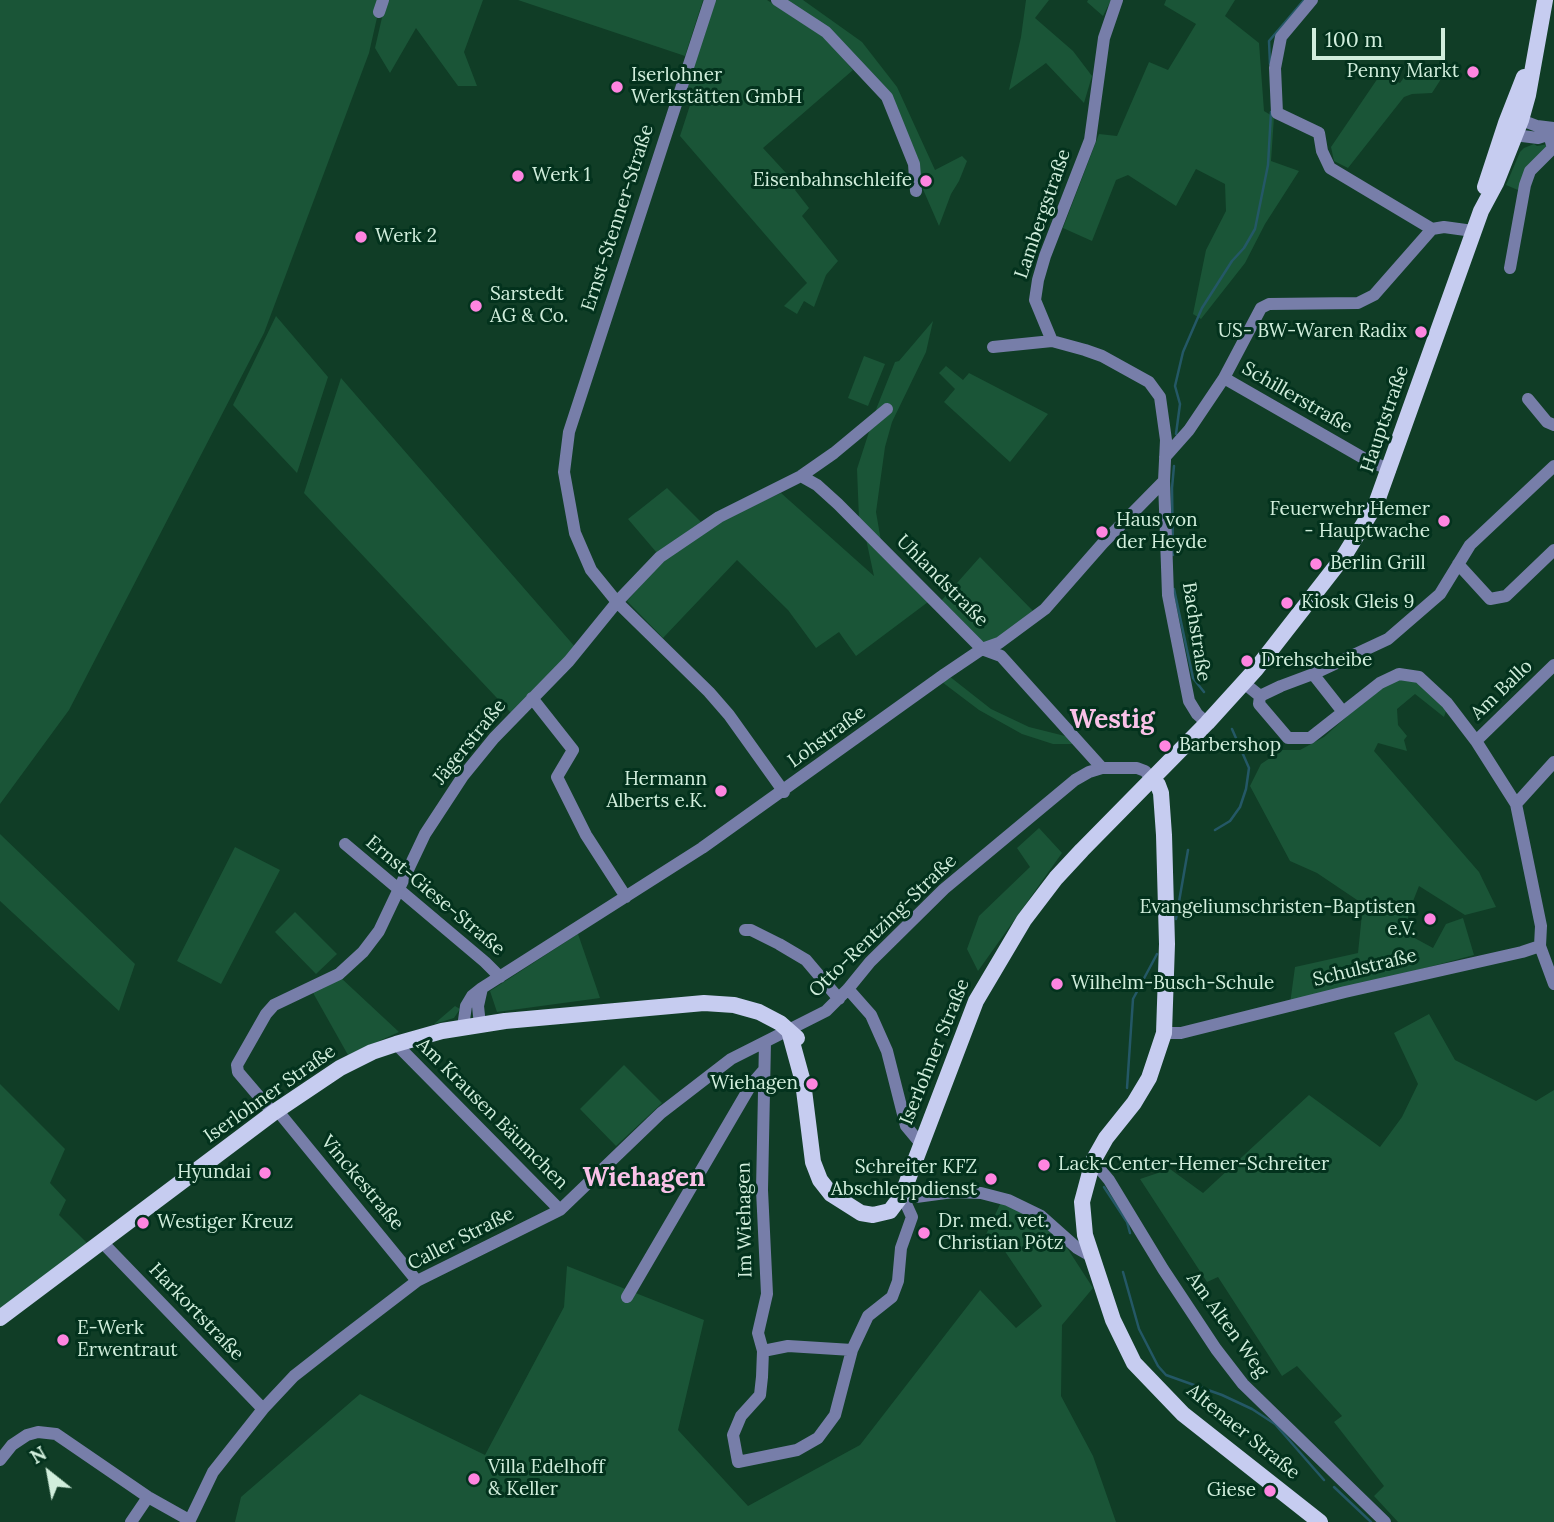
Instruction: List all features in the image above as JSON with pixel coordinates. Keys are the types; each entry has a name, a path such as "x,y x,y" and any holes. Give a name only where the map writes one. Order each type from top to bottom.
{"main road":[{"name":"Hauptstraße","path":"1152,779 1244,683 1299,615 1360,532 1376,504 1481,211 1496,183 1528,95 1545,0"},
{"name":"Altenaer Straße","path":"1152,779 1161,793 1164,835 1167,944 1164,1033 1149,1077 1093,1161 1082,1202 1085,1235 1113,1320 1134,1363 1183,1414 1321,1522"},
{"name":"Iserlohner Straße","path":"902,1195 969,1016 1007,945 1056,878 1152,779"},
{"name":"Iserlohner Straße","path":"0,1318 275,1111 340,1068 396,1044 463,1027 704,1003 749,1008 769,1016 789,1031"},
{"path":"789,1031 803,1082 813,1162 820,1180 831,1194 850,1208 873,1215 890,1211 902,1195"}],"street":[{"name":"Ernst-Stenner-Straße","path":"710,0 569,432 564,472 575,533 591,570 617,602 729,715 784,792"},
{"path":"777,0 826,32 887,97 914,164 916,191"},
{"name":"Lambergstraße","path":"1052,341 1035,300 1045,256 1090,140 1102,51 1117,0"},
{"path":"1312,0 1281,37 1275,68 1277,113 1319,133 1322,151 1330,168 1432,229"},
{"path":"1510,268 1530,171 1553,148 1552,132 1529,138 1515,125"},
{"path":"1165,457 1189,430 1224,378 1261,308 1269,304 1358,303 1374,295 1432,229 1444,227 1474,231"},
{"path":"993,346 1052,341 1102,356 1149,382 1160,397 1162,405 1165,457"},
{"name":"Schillerstraße","path":"1224,378 1365,459 1390,470"},
{"path":"1528,399 1547,422 1554,425"},
{"name":"Jägerstraße","path":"275,1111 238,1072 237,1065 274,1005 339,974 363,952 379,931 425,834 463,776 532,698 569,661 617,602 660,556 719,517 801,476 834,453 887,409"},
{"name":"Bachstraße","path":"1165,457 1171,608 1187,693 1195,711 1207,723"},
{"path":"1260,696 1388,639 1440,594 1470,545 1554,466"},
{"name":"Uhlandstraße","path":"801,476 817,485 838,504 982,649 1001,656 1102,768"},
{"name":"Lohstraße","path":"463,1027 466,1006 472,996 482,988 702,848 982,649 999,643 1045,609 1103,543 1164,481"},
{"path":"1458,564 1490,599 1506,596 1554,550"},
{"name":"Am Ballo","path":"1476,741 1554,666"},
{"path":"1313,674 1343,712"},
{"path":"1260,696 1259,704 1288,738 1310,738 1328,727 1380,683 1399,674 1419,677 1447,703 1476,741 1516,804 1541,926 1540,946 1554,984"},
{"path":"1244,683 1260,696"},
{"path":"532,698 573,750 557,777 586,835 626,897"},
{"path":"1516,804 1554,762"},
{"path":"1102,768 1137,768 1145,771 1152,779"},
{"name":"Otto-Rentzing-Straße","path":"789,1031 826,1011 870,962 944,889 1075,780 1102,768"},
{"name":"Ernst-Giese-Straße","path":"345,844 500,977"},
{"path":"1541,926 1554,916"},
{"path":"745,930 751,930 806,960 871,1015 887,1051 906,1126 921,1144"},
{"name":"Schulstraße","path":"1164,1033 1181,1033 1540,946"},
{"path":"480,1025 478,1006 482,988"},
{"name":"Caller Straße","path":"189,1521 213,1472 263,1409 294,1376 417,1281 560,1210 661,1113 731,1059 789,1031"},
{"name":"Im Wiehagen","path":"765,1042 762,1190 766,1294 758,1334 763,1351 760,1395 741,1416 733,1435 738,1462 797,1450 818,1438 835,1415 852,1350"},
{"name":"Am Krausen Bäumchen","path":"396,1044 560,1210"},
{"path":"627,1297 751,1084 764,1070"},
{"name":"Vinckestraße","path":"275,1111 417,1281"},
{"name":"Am Alten Weg","path":"1093,1161 1109,1180 1216,1349 1243,1384 1385,1522"},
{"path":"902,1195 916,1197 953,1192 1008,1200 1041,1216 1077,1248 1091,1256"},
{"path":"763,1351 788,1346 852,1350 868,1316 892,1297 898,1281 901,1248 912,1217 902,1195"},
{"name":"Harkortstraße","path":"102,1242 263,1409"},
{"path":"0,1460 12,1445 27,1434 56,1434 148,1497 189,1521"},
{"path":"131,1522 148,1497"}],"green space":[{"path":"0,0 381,0 369,53 264,333 69,710 0,804"},
{"path":"386,0 483,0 464,52 477,86 458,86 416,28 390,73 375,48"},
{"path":"518,0 703,0 685,56"},
{"path":"712,0 767,0 824,37 853,70 763,148 798,186 795,190 809,208 802,216 838,261 826,275 814,307 804,301 797,314 784,306 807,283 680,136 691,102 685,91"},
{"path":"783,0 803,0 862,42 897,87 935,170 962,156 967,161 939,226 922,187 918,162 890,96"},
{"path":"1026,0 1049,0 1035,18 1073,51 1092,76 1084,103 1046,63 1009,90"},
{"path":"1088,0 1111,0 1103,16"},
{"path":"1166,0 1235,0 1225,16 1259,43 1264,111 1274,117 1271,161 1299,171 1265,224 1245,263 1201,319 1193,314 1206,250 1226,211 1225,184 1196,169 1176,206 1128,175 1116,180 1092,241 1063,228 1099,134 1117,136 1149,62 1168,70 1196,24 1164,5"},
{"path":"1412,66 1441,79 1432,93 1404,97 1348,168 1334,161 1331,147 1380,75 1400,83"},
{"path":"1534,144 1549,144 1518,190 1506,185 1520,152"},
{"path":"276,316 328,377 297,473 233,405"},
{"path":"933,321 926,352 892,422 885,447 876,512 881,541 859,519 857,469 895,362 899,361"},
{"path":"864,356 885,364 868,406 848,398"},
{"path":"946,366 963,380 969,373 1048,414 1010,462 944,402 955,389 939,373"},
{"path":"341,378 576,648 512,714 304,493"},
{"path":"667,488 702,523 657,553 628,519"},
{"path":"781,493 874,576 866,539 928,602 856,656 839,632 816,648 788,610 737,560 663,638 627,601 662,562 722,519"},
{"path":"980,557 1035,613 998,639 983,644 941,601"},
{"path":"949,676 991,709 1029,727 1073,738 1078,744 1053,744 1022,734 979,710 942,682"},
{"path":"1401,676 1416,679 1447,708 1444,717 1415,694 1397,709 1398,725 1407,736 1404,740 1407,751 1378,743 1374,751 1479,872 1496,907 1465,915 1419,886 1408,914 1409,935 1433,948 1446,924 1463,918 1474,955 1290,1004 1295,967 1358,953 1363,904 1317,873 1290,861 1250,786 1261,764 1282,750 1300,750 1324,737 1381,686"},
{"path":"1039,828 1062,853 978,971 967,949 979,916 1030,867 1017,848"},
{"path":"0,834 135,964 119,1011 0,901"},
{"path":"235,847 280,870 221,984 177,961"},
{"path":"295,912 337,954 316,974 275,932"},
{"path":"578,934 600,998 497,1012 490,991"},
{"path":"340,977 399,1032 348,1055 312,991"},
{"path":"455,1006 460,1009 454,1018 434,1024"},
{"path":"1429,1014 1455,1060 1536,1101 1554,1090 1554,1522 1398,1522 1374,1496 1384,1486 1334,1422 1342,1416 1297,1366 1282,1376 1218,1277 1207,1282 1140,1179 1170,1169 1203,1193 1309,1095 1380,1147 1402,1117 1418,1084 1394,1033"},
{"path":"624,1065 662,1103 616,1146 580,1109"},
{"path":"0,1084 65,1149 50,1183 66,1200 59,1215 88,1244 0,1311"},
{"path":"1001,1202 1039,1219 1062,1240 1093,1288 1062,1325 1061,1396 1093,1456 1116,1522 235,1522 241,1497 360,1394 485,1455 564,1307 567,1266 704,1320 678,1430 748,1506 860,1445 980,1290 1016,1328 1042,1306 1004,1250 983,1241"}],"waterway":[{"path":"1270,64 1269,41 1304,0"},
{"path":"1176,434 1180,404 1175,386 1183,352 1202,308 1255,229 1268,165 1271,112"},
{"path":"1173,555 1174,466"},
{"path":"1174,589 1193,678 1204,692"},
{"path":"1215,830 1230,821 1240,807 1246,789 1249,768 1232,729"},
{"path":"1176,919 1188,850"},
{"path":"1127,1088 1133,999 1157,954"},
{"path":"1104,1187 1127,1222 1130,1233"},
{"path":"1123,1272 1139,1329 1158,1366 1166,1375 1222,1395 1252,1409 1275,1424 1324,1480"},
{"path":"1334,1487 1371,1522"}],"place":[{"name":"Penny Markt","path":"1473,72"},
{"name":"Iserlohner Werkstätten GmbH","path":"617,87"},
{"name":"Werk 1","path":"518,176"},
{"name":"Eisenbahnschleife","path":"926,181"},
{"name":"Werk 2","path":"361,237"},
{"name":"Sarstedt AG & Co.","path":"476,306"},
{"name":"US- BW-Waren Radix","path":"1421,332"},
{"name":"Feuerwehr Hemer - Hauptwache","path":"1444,521"},
{"name":"Haus von der Heyde","path":"1102,532"},
{"name":"Berlin Grill","path":"1316,564"},
{"name":"Kiosk Gleis 9","path":"1287,603"},
{"name":"Drehscheibe","path":"1247,661"},
{"name":"Barbershop","path":"1165,746"},
{"name":"Hermann Alberts e.K.","path":"721,791"},
{"name":"Evangeliumschristen-Baptisten e.V.","path":"1430,919"},
{"name":"Wilhelm-Busch-Schule","path":"1057,984"},
{"name":"Wiehagen","path":"812,1084"},
{"name":"Lack-Center-Hemer-Schreiter","path":"1044,1165"},
{"name":"Hyundai","path":"265,1173"},
{"name":"Schreiter KFZ Abschleppdienst","path":"991,1179"},
{"name":"Westiger Kreuz","path":"143,1223"},
{"name":"Dr. med. vet. Christian Pötz","path":"924,1233"},
{"name":"E-Werk Erwentraut","path":"63,1340"},
{"name":"Villa Edelhoff & Keller","path":"474,1479"},
{"name":"Giese","path":"1270,1491"}],"district":[{"name":"Westig","path":"1112,721"},
{"name":"Wiehagen","path":"644,1179"}]}
